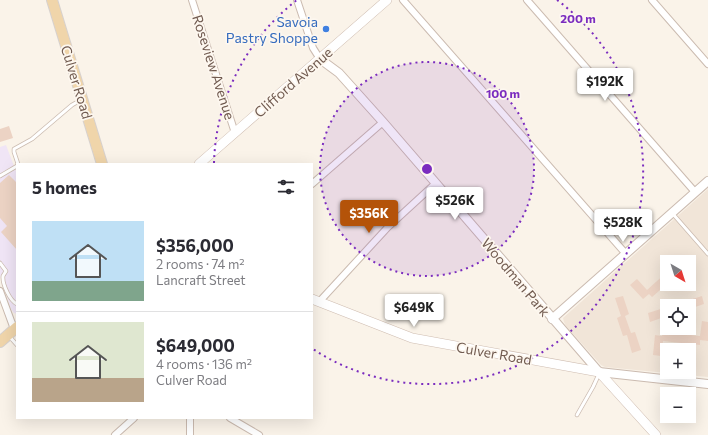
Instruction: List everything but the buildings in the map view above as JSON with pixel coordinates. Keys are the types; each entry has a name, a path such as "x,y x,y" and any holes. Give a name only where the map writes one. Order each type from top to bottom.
{"main road":[{"name":"Culver Road","path":"52,0 102,163"},
{"name":"Clifford Avenue","path":"201,163 384,1"},
{"name":"Culver Road","path":"316,300 412,338 599,372"},
{"path":"0,342 13,330"},
{"path":"599,372 656,435"}],"street":[{"name":"Roseview Avenue","path":"192,0 235,133"},
{"path":"297,0 313,48 320,59"},
{"path":"403,0 626,254"},
{"path":"527,0 696,192"},
{"path":"652,0 708,64"},
{"name":"Woodman Park","path":"320,59 339,73 383,122 599,372"},
{"path":"313,183 383,122"},
{"path":"552,319 708,181"},
{"path":"316,300 388,226 436,183"},
{"path":"0,291 13,330"},
{"path":"599,372 708,384"},
{"path":"115,435 133,419"},
{"path":"190,419 190,435"},
{"path":"232,419 259,435"}],"lane":[{"path":"17,163 14,149 32,139 72,104 83,100"},
{"path":"0,176 16,166"},
{"path":"672,213 708,254"},
{"path":"0,263 6,270 3,281 9,296 16,304"},
{"path":"3,301 9,296"},
{"path":"13,330 16,341"},
{"path":"577,415 593,387 599,372"}],"shaded area":[{"path":"6,145 16,171 16,314 11,309 0,275 0,147"},
{"path":"708,189 708,377 696,376 696,343 660,343 660,372 605,367 601,365 564,322 563,318"}],"place":[{"name":"Savoia Pastry Shoppe","path":"326,29"}]}
